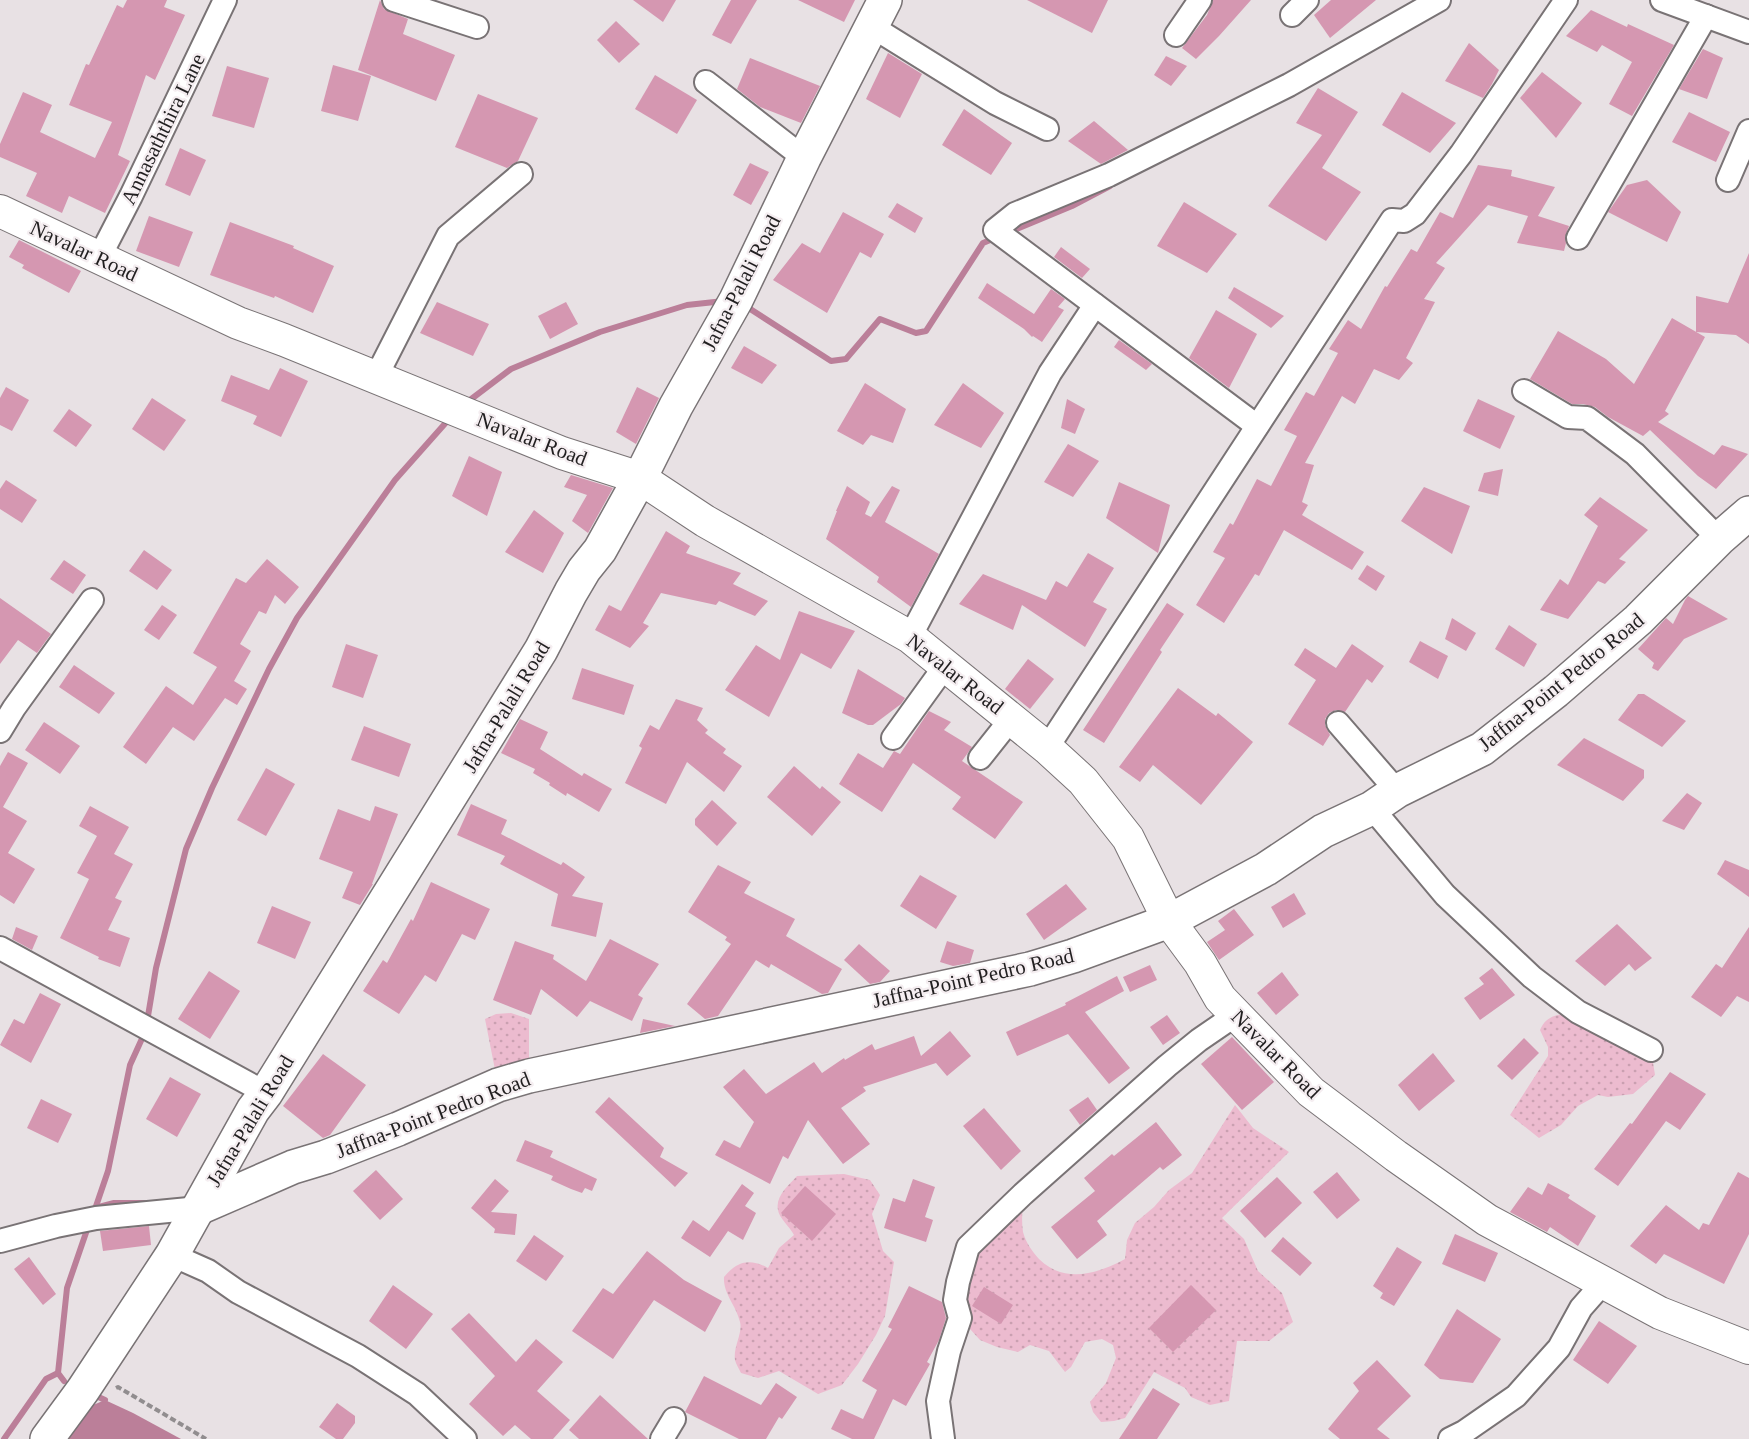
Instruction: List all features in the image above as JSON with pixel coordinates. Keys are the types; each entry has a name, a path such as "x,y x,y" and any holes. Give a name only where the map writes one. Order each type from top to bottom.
{"main road":[{"name":"Jafna-Palali Road","path":"47,1439 172,1255 253,1110 266,1093 530,669 575,585 600,550 676,406 736,300 804,158 878,13"},
{"name":"Jaffna-Point Pedro Road","path":"199,1208 293,1167 326,1157 498,1086 529,1076 1030,969 1169,921 1266,869 1323,831 1482,749 1556,691 1638,621 1719,538 1749,513"}],"street":[{"name":"Annasaththira Lane","path":"99,258 225,0"},
{"path":"394,0 477,27"},
{"path":"1176,35 1200,0"},
{"path":"1257,426 995,230 1016,214 1109,175 1289,86 1439,0"},
{"path":"1047,748 1392,220 1404,221 1415,214 1461,154 1566,0"},
{"path":"1662,0 1749,32"},
{"path":"878,13 995,103 1047,129"},
{"path":"1578,238 1707,16"},
{"path":"706,82 804,158"},
{"path":"1728,180 1749,131"},
{"path":"376,377 448,236 521,174"},
{"name":"Navalar Road","path":"0,211 238,324 284,340 562,453 640,478 705,521 791,572 910,637 1047,748 1083,781 1128,838 1169,921 1200,963 1220,998 1311,1092 1486,1220 1660,1313 1749,1348"},
{"path":"910,637 1050,373 1095,305"},
{"path":"1524,391 1568,417 1587,418 1635,454 1719,538"},
{"path":"0,731 92,600"},
{"path":"893,738 945,666"},
{"path":"980,758 1011,719"},
{"path":"1338,723 1445,895 1518,965 1578,1012 1651,1050"},
{"path":"0,948 266,1093"},
{"path":"942,1439 938,1401 949,1351 960,1318 955,1300 969,1247 1023,1194 1167,1066 1237,1014"},
{"path":"0,1241 96,1218 199,1208"},
{"path":"172,1255 208,1271 238,1292 358,1356 417,1394 465,1439"},
{"path":"1450,1439 1516,1396 1559,1348 1581,1308 1603,1283"},
{"path":"662,1439 674,1419"}],"path":[{"path":"118,1387 206,1439"}],"shaded area":[{"path":"1578,1012 1651,1050 1655,1075 1633,1094 1608,1097 1598,1095 1578,1106 1561,1125 1539,1138 1510,1115 1548,1056 1548,1047 1540,1030 1543,1024 1555,1016"},
{"path":"511,1013 529,1019 529,1076 498,1085 485,1019 496,1014"},
{"path":"1235,1105 1253,1128 1289,1152 1222,1218 1244,1239 1258,1271 1282,1293 1293,1322 1269,1341 1237,1341 1229,1401 1210,1405 1191,1397 1185,1388 1154,1372 1125,1418 1101,1422 1093,1412 1090,1402 1106,1383 1116,1358 1113,1345 1102,1339 1085,1342 1071,1367 1065,1372 1049,1351 1030,1345 1018,1352 997,1347 980,1340 960,1318 968,1247 1023,1194 1023,1232 1039,1259 1059,1272 1070,1274 1104,1269 1125,1259 1127,1240 1135,1223 1169,1190 1192,1173"},
{"path":"844,1174 870,1180 880,1195 872,1214 883,1251 894,1262 885,1316 876,1335 842,1385 818,1394 779,1371 758,1378 741,1373 735,1362 735,1350 741,1326 726,1289 724,1277 739,1264 750,1262 768,1268 779,1248 794,1235 780,1216 778,1205 783,1191 797,1176"},
{"path":"105,1400 181,1439 63,1439 86,1408"}],"building":[{"path":"127,0 167,0 164,7 185,15 155,80 146,75 118,155 130,161 105,213 69,196 62,213 26,196 37,173 0,157 0,144 23,92 52,105 40,132 95,158 112,122 69,105 86,64 89,65 117,5 123,8"},
{"path":"380,0 384,9 408,19 403,34 455,55 436,101 358,70"},
{"path":"633,0 676,0 663,22"},
{"path":"731,0 757,0 731,44 712,35"},
{"path":"798,0 855,0 844,22"},
{"path":"1027,0 1108,0 1092,33"},
{"path":"1213,0 1251,0 1196,59 1182,48 1207,15"},
{"path":"1331,0 1376,0 1330,38 1314,15"},
{"path":"1591,10 1674,45 1632,116 1609,104 1632,62 1602,45 1597,52 1566,36"},
{"path":"616,21 640,44 619,63 597,40"},
{"path":"1469,43 1499,70 1483,98 1445,81"},
{"path":"1703,49 1723,58 1707,99 1679,89"},
{"path":"888,53 922,74 900,118 866,99"},
{"path":"1166,56 1187,66 1171,86 1154,75"},
{"path":"750,58 820,86 801,123 760,107 737,89"},
{"path":"333,65 371,76 358,121 321,111"},
{"path":"227,66 269,78 254,128 212,116"},
{"path":"1542,72 1582,103 1556,138 1520,98"},
{"path":"655,75 697,100 677,134 635,109"},
{"path":"1318,88 1358,112 1322,168 1361,192 1326,241 1268,206 1322,135 1296,123"},
{"path":"1402,92 1456,123 1430,153 1382,125"},
{"path":"478,94 538,118 518,161 507,168 455,147"},
{"path":"964,109 1012,143 991,175 942,145"},
{"path":"1689,112 1730,132 1716,162 1672,142"},
{"path":"1094,121 1128,150 1101,164 1068,141"},
{"path":"180,148 206,160 190,196 165,185"},
{"path":"750,163 769,172 751,205 733,195"},
{"path":"1478,165 1512,170 1511,176 1555,187 1538,216 1569,226 1564,251 1517,243 1528,216 1488,205 1436,263 1445,268 1424,299 1435,302 1406,358 1413,363 1399,380 1374,369 1355,404 1342,396 1305,463 1314,465 1302,502 1308,505 1302,515 1364,552 1352,570 1284,530 1259,576 1255,574 1224,623 1196,605 1225,558 1213,552 1230,523 1233,525 1257,479 1271,486 1297,436 1284,430 1306,392 1314,396 1338,353 1329,349 1348,320 1361,329 1385,286 1387,287 1411,249 1417,252 1440,212 1453,218"},
{"path":"1647,180 1681,212 1667,242 1608,212 1627,185"},
{"path":"1184,202 1237,234 1207,273 1157,246"},
{"path":"897,203 923,218 915,233 888,217"},
{"path":"843,212 884,234 871,258 860,252 827,313 773,280 802,243 820,253"},
{"path":"149,216 193,232 179,267 136,251"},
{"path":"230,222 294,246 293,248 334,266 313,313 275,296 274,298 210,275"},
{"path":"19,240 81,271 69,293 22,268 24,265 9,257"},
{"path":"1061,247 1090,269 1082,278 1054,257"},
{"path":"1749,253 1749,344 1736,335 1696,332 1696,296 1728,303"},
{"path":"987,283 1034,314 1051,289 1065,299 1058,307 1064,310 1042,342 978,298"},
{"path":"1234,287 1284,316 1271,328 1228,298"},
{"path":"437,302 489,324 473,356 420,333"},
{"path":"566,302 578,324 550,339 538,316"},
{"path":"1216,310 1257,334 1229,388 1189,358"},
{"path":"1672,318 1705,337 1665,411 1669,414 1658,422 1714,455 1722,445 1748,454 1716,489 1698,476 1650,430 1643,436 1608,417 1595,407 1572,404 1530,379 1558,331 1606,359 1634,384"},
{"path":"1119,340 1152,364 1146,370 1114,347"},
{"path":"744,346 777,365 762,384 731,368"},
{"path":"280,368 308,381 281,437 253,424 257,416 221,401 231,375 269,390"},
{"path":"865,383 906,409 893,443 871,435 863,445 837,431"},
{"path":"963,383 1004,413 981,448 934,425"},
{"path":"6,387 29,400 12,431 0,425 0,398"},
{"path":"637,387 659,398 636,444 616,432"},
{"path":"152,398 186,420 164,451 132,429"},
{"path":"1067,399 1085,409 1075,434 1061,428"},
{"path":"1478,399 1515,416 1500,449 1463,431"},
{"path":"69,409 92,425 76,447 53,431"},
{"path":"1068,444 1099,461 1073,497 1044,482"},
{"path":"469,456 502,472 487,516 452,496"},
{"path":"1503,469 1498,496 1478,491 1484,473"},
{"path":"571,475 613,488 588,533 572,521 587,495 564,487"},
{"path":"6,480 37,500 22,523 0,509 0,489"},
{"path":"1119,482 1170,505 1158,553 1106,518"},
{"path":"847,486 870,502 865,514 871,517 892,486 900,490 885,522 939,554 911,607 877,582 879,577 826,539"},
{"path":"1424,487 1470,506 1452,554 1401,521"},
{"path":"1600,497 1648,530 1619,559 1626,562 1605,584 1598,581 1568,619 1540,610 1560,579 1568,585 1598,526 1584,515"},
{"path":"534,510 564,533 543,573 505,552"},
{"path":"666,531 690,546 686,553 741,573 733,584 768,601 755,616 719,601 716,605 661,593 643,623 649,626 630,648 595,630 609,605 621,611"},
{"path":"144,550 172,570 157,590 129,571"},
{"path":"1088,553 1114,568 1093,602 1107,609 1085,647 1022,605 1013,630 959,604 983,574 1046,600 1056,581 1067,587"},
{"path":"267,559 299,587 285,604 275,595 266,614 259,611 240,644 251,651 234,681 247,689 237,705 225,698 194,741 173,727 146,764 123,747 166,686 193,705 217,667 193,653 236,578 246,583"},
{"path":"64,560 86,575 73,594 50,579"},
{"path":"1367,565 1385,576 1376,591 1358,579"},
{"path":"1688,596 1728,619 1684,639 1658,671 1652,668 1654,663 1638,649 1666,618 1673,624"},
{"path":"0,598 51,634 37,653 18,640 0,664"},
{"path":"1167,603 1184,614 1104,743 1083,730"},
{"path":"162,605 177,615 159,640 144,630"},
{"path":"799,611 855,631 831,669 801,653 769,717 725,690 756,645 780,660"},
{"path":"1452,618 1476,633 1466,651 1445,639"},
{"path":"1509,625 1537,644 1524,667 1495,649"},
{"path":"1420,641 1448,656 1438,679 1409,662"},
{"path":"346,644 378,655 363,698 332,687"},
{"path":"1352,644 1384,666 1372,683 1367,679 1345,712 1336,710 1329,713 1325,719 1325,725 1330,735 1323,746 1288,724 1316,680 1294,665 1305,648 1336,668"},
{"path":"1028,659 1054,679 1030,709 1005,689"},
{"path":"74,665 115,693 99,714 59,687"},
{"path":"582,668 634,685 624,715 572,699"},
{"path":"858,669 905,698 901,704 873,725 868,725 842,713"},
{"path":"1178,688 1216,716 1218,713 1253,742 1201,805 1153,765 1140,782 1119,767"},
{"path":"1638,694 1644,694 1686,721 1662,747 1618,720"},
{"path":"676,699 703,708 697,720 708,730 705,733 726,749 723,753 742,766 724,792 687,762 666,804 625,783 650,725 659,730"},
{"path":"929,711 951,722 944,730 972,747 962,761 1023,802 995,839 952,809 961,797 913,763 882,812 839,784 858,753 883,768 894,751 900,754"},
{"path":"520,719 548,732 540,749 582,776 584,773 612,789 599,812 549,785 550,783 533,773 535,769 501,753"},
{"path":"44,722 80,746 60,774 25,750"},
{"path":"364,726 411,744 399,777 351,760"},
{"path":"1584,738 1644,770 1644,778 1623,801 1557,765"},
{"path":"8,752 28,763 3,807 27,821 8,853 35,869 14,904 0,895 0,766"},
{"path":"794,766 820,789 822,786 841,802 812,836 767,797"},
{"path":"266,768 295,784 266,836 237,820"},
{"path":"1687,793 1702,803 1684,830 1662,821"},
{"path":"712,800 737,823 717,846 695,825 695,819"},
{"path":"471,804 507,820 501,834 561,865 563,862 585,877 572,896 603,903 596,937 551,926 558,894 500,864 505,856 457,835"},
{"path":"90,806 129,827 114,854 133,864 115,898 122,901 108,930 130,938 120,967 98,959 99,957 60,938 89,879 77,873 97,836 79,826"},
{"path":"375,806 398,814 373,884 360,905 342,898 353,872 319,859 338,809 370,821"},
{"path":"1725,860 1749,870 1749,897 1717,874"},
{"path":"718,865 751,882 744,893 795,919 786,936 842,969 828,993 822,994 771,964 769,968 756,960 718,1016 705,1019 687,1004 731,944 725,940 727,937 688,912"},
{"path":"920,875 957,896 936,929 900,906"},
{"path":"431,882 490,909 475,940 462,934 436,982 425,975 399,1014 363,991 383,960 387,963 411,919 413,921"},
{"path":"1066,884 1087,909 1044,940 1026,914"},
{"path":"1294,893 1306,914 1283,928 1271,907"},
{"path":"272,906 311,922 295,959 257,943"},
{"path":"1234,909 1254,935 1219,960 1207,942 1225,930 1218,921"},
{"path":"1617,924 1652,958 1635,971 1629,964 1605,986 1575,961"},
{"path":"16,927 38,936 32,950 12,939"},
{"path":"1749,927 1749,1002 1737,996 1721,1017 1691,997 1716,964 1722,968"},
{"path":"610,939 659,964 638,995 643,998 632,1021 590,1001 577,1017 541,989 531,1015 493,1000 515,941 554,955 553,959 586,981"},
{"path":"947,941 974,950 970,963 953,966 940,962"},
{"path":"859,944 890,971 880,982 870,984 844,960"},
{"path":"1150,965 1157,980 1130,992 1123,977"},
{"path":"1492,968 1515,995 1480,1020 1464,998 1484,984 1479,978"},
{"path":"209,971 240,991 210,1039 178,1019"},
{"path":"1282,972 1299,995 1276,1015 1257,993"},
{"path":"1117,976 1124,991 1085,1012 1130,1068 1109,1084 1068,1034 1017,1056 1006,1032 1066,1005 1065,1003"},
{"path":"40,993 61,1004 31,1063 0,1045 14,1019 24,1024"},
{"path":"1167,1015 1180,1033 1163,1045 1150,1027"},
{"path":"643,1019 675,1026 640,1033"},
{"path":"950,1031 971,1056 947,1076 936,1063 863,1087 866,1091 841,1108 870,1144 843,1164 808,1120 788,1159 783,1156 770,1184 715,1155 724,1140 740,1148 754,1122 723,1087 744,1069 766,1094 814,1062 822,1073 844,1058 845,1060 872,1044 875,1050 914,1036 921,1056"},
{"path":"1232,1037 1274,1082 1242,1110 1201,1064"},
{"path":"1524,1038 1539,1053 1512,1080 1497,1066"},
{"path":"1433,1053 1455,1081 1419,1111 1398,1085"},
{"path":"323,1054 366,1085 330,1135 323,1138 283,1106"},
{"path":"1670,1072 1706,1094 1680,1130 1666,1121 1618,1186 1594,1169 1630,1123 1632,1124"},
{"path":"170,1077 201,1094 177,1137 146,1119"},
{"path":"609,1097 664,1148 660,1157 688,1173 675,1187 595,1112"},
{"path":"1088,1097 1097,1110 1080,1125 1069,1110"},
{"path":"41,1099 72,1114 58,1143 27,1128"},
{"path":"984,1108 1021,1151 1001,1170 963,1126"},
{"path":"1156,1122 1182,1155 1163,1170 1160,1167 1097,1221 1107,1235 1077,1259 1051,1227 1095,1191 1084,1178"},
{"path":"525,1140 553,1151 550,1157 597,1179 592,1191 585,1188 582,1193 571,1189 551,1180 553,1176 516,1161"},
{"path":"376,1170 403,1199 380,1220 353,1191"},
{"path":"1337,1172 1360,1200 1337,1219 1313,1192"},
{"path":"1738,1172 1749,1178 1749,1234 1724,1284 1664,1254 1656,1264 1630,1246 1666,1205 1699,1230 1703,1223 1709,1225"},
{"path":"1277,1177 1302,1203 1265,1238 1240,1211"},
{"path":"495,1179 509,1191 491,1212 517,1214 515,1235 494,1233 495,1229 471,1208"},
{"path":"913,1179 935,1187 925,1217 933,1220 926,1242 884,1228 893,1198 905,1202"},
{"path":"1548,1183 1570,1195 1568,1198 1596,1216 1578,1246 1550,1227 1547,1232 1510,1212 1528,1187 1542,1195"},
{"path":"742,1184 754,1193 745,1206 756,1213 743,1240 728,1231 710,1257 681,1238 693,1220 709,1231"},
{"path":"805,1186 836,1214 812,1241 781,1213"},
{"path":"149,1226 151,1245 103,1251 100,1231"},
{"path":"1455,1234 1498,1253 1485,1282 1442,1264"},
{"path":"534,1235 564,1256 546,1281 516,1261"},
{"path":"1283,1237 1312,1263 1300,1276 1271,1251"},
{"path":"1397,1247 1422,1262 1394,1306 1380,1298 1383,1293 1373,1286"},
{"path":"647,1251 684,1280 722,1301 705,1332 654,1300 613,1359 572,1331 603,1288 613,1294"},
{"path":"29,1257 56,1294 43,1305 14,1269"},
{"path":"393,1285 433,1314 406,1349 369,1321"},
{"path":"1191,1285 1216,1310 1173,1352 1149,1328"},
{"path":"909,1286 942,1302 946,1318 939,1340 927,1362 930,1364 906,1406 893,1399 874,1439 852,1439 831,1429 841,1409 863,1419 877,1390 862,1381 892,1329 888,1327"},
{"path":"984,1287 1013,1305 1001,1324 972,1306"},
{"path":"1457,1309 1501,1339 1473,1383 1440,1379 1424,1365"},
{"path":"469,1313 516,1362 536,1339 563,1362 537,1391 570,1420 553,1439 531,1439 515,1425 503,1436 469,1404 495,1376 451,1329"},
{"path":"1599,1321 1637,1346 1608,1384 1573,1360"},
{"path":"1377,1360 1411,1396 1377,1429 1390,1439 1340,1439 1328,1429 1359,1391 1353,1383"},
{"path":"704,1376 761,1405 776,1383 797,1397 782,1419 779,1417 766,1439 739,1439 685,1412"},
{"path":"1153,1388 1180,1404 1157,1439 1119,1439"},
{"path":"600,1395 648,1439 579,1439 569,1430"},
{"path":"337,1403 355,1416 355,1423 343,1439 336,1439 319,1427"}],"waterway":[{"path":"1007,233 1072,206 1110,186"},
{"path":"744,305 831,361 846,359 880,319 916,333 926,331 983,243 995,238"},
{"path":"466,403 511,369 600,332 687,305 724,301"},
{"path":"147,1022 156,968 186,849 212,788 269,669 297,618 395,480 450,418"},
{"path":"93,1215 108,1171 130,1065 145,1032"},
{"path":"95,1208 114,1203 144,1203"},
{"path":"64,1381 58,1373 67,1288 89,1224"},
{"path":"4,1439 46,1379 58,1373"},
{"path":"92,1394 105,1400"}]}
